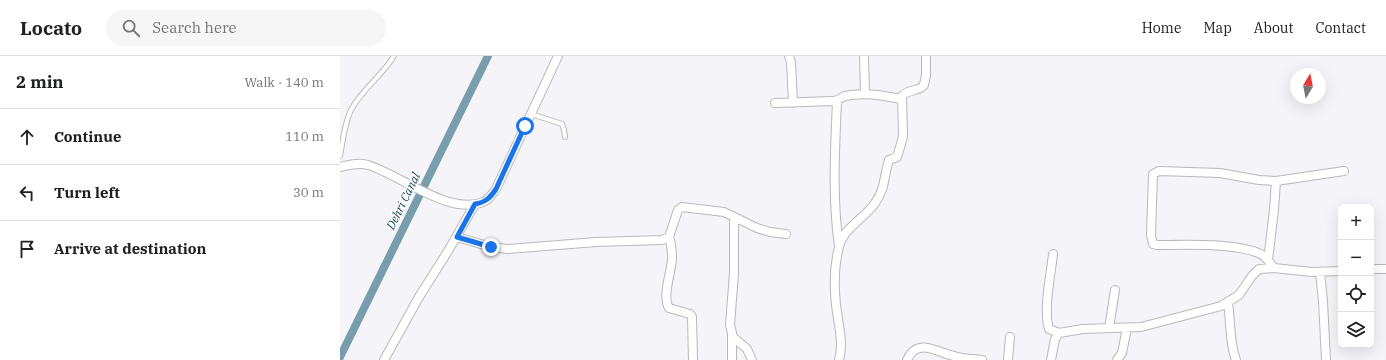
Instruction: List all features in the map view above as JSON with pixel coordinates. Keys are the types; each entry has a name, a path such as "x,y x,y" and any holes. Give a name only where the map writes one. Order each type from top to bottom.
{"street":[{"path":"340,167 360,164 367,165 424,192 455,203 475,204 484,202 490,198 496,189 558,56"},
{"path":"789,56 791,62 793,103"},
{"path":"864,56 864,94"},
{"path":"839,246 845,233 876,203 883,188 889,160 896,158 898,155 902,136 901,99 904,93 922,88 924,85 926,75 926,56"},
{"path":"775,103 837,101 842,97 864,94 901,99"},
{"path":"837,101 835,212 839,246 835,281 836,306 841,348 839,360"},
{"path":"1274,268 1268,260 1256,253 1228,247 1153,244 1151,235 1152,176 1155,172 1159,171 1209,172 1238,175 1259,180 1276,181 1344,171"},
{"path":"1268,260 1276,181"},
{"path":"384,360 419,297 457,237 475,204"},
{"path":"693,360 692,317 690,314 673,309 668,305 667,294 672,252 669,237 678,210 682,207 719,211 764,231 786,234"},
{"path":"732,360 732,334 730,317 734,273 734,217"},
{"path":"457,237 491,247 508,249 596,242 662,240 669,237"},
{"path":"1053,254 1048,304 1048,322 1049,329 1058,333 1083,329 1148,326 1221,306 1239,295 1255,272 1264,268 1320,272 1338,270"},
{"path":"1374,269 1386,269"},
{"path":"1320,272 1324,312 1326,360"},
{"path":"1109,328 1115,290"},
{"path":"1228,303 1232,348 1236,360"},
{"path":"1117,360 1122,353 1127,328"},
{"path":"1051,360 1055,339 1058,333"},
{"path":"732,334 733,337 747,349 752,360"},
{"path":"1008,360 1010,337"},
{"path":"907,360 911,352 917,348 938,350 953,356 982,360"},
{"path":"938,350 938,360"}],"lane":[{"path":"340,156 348,117 351,110 384,71 394,56"},
{"path":"531,114 562,124 565,137"}],"waterway":[{"name":"Dehri Canal","path":"340,357 488,56"}],"route":[{"path":"491,247 457,237 475,204 484,202 490,198 496,189 525,126"}]}
